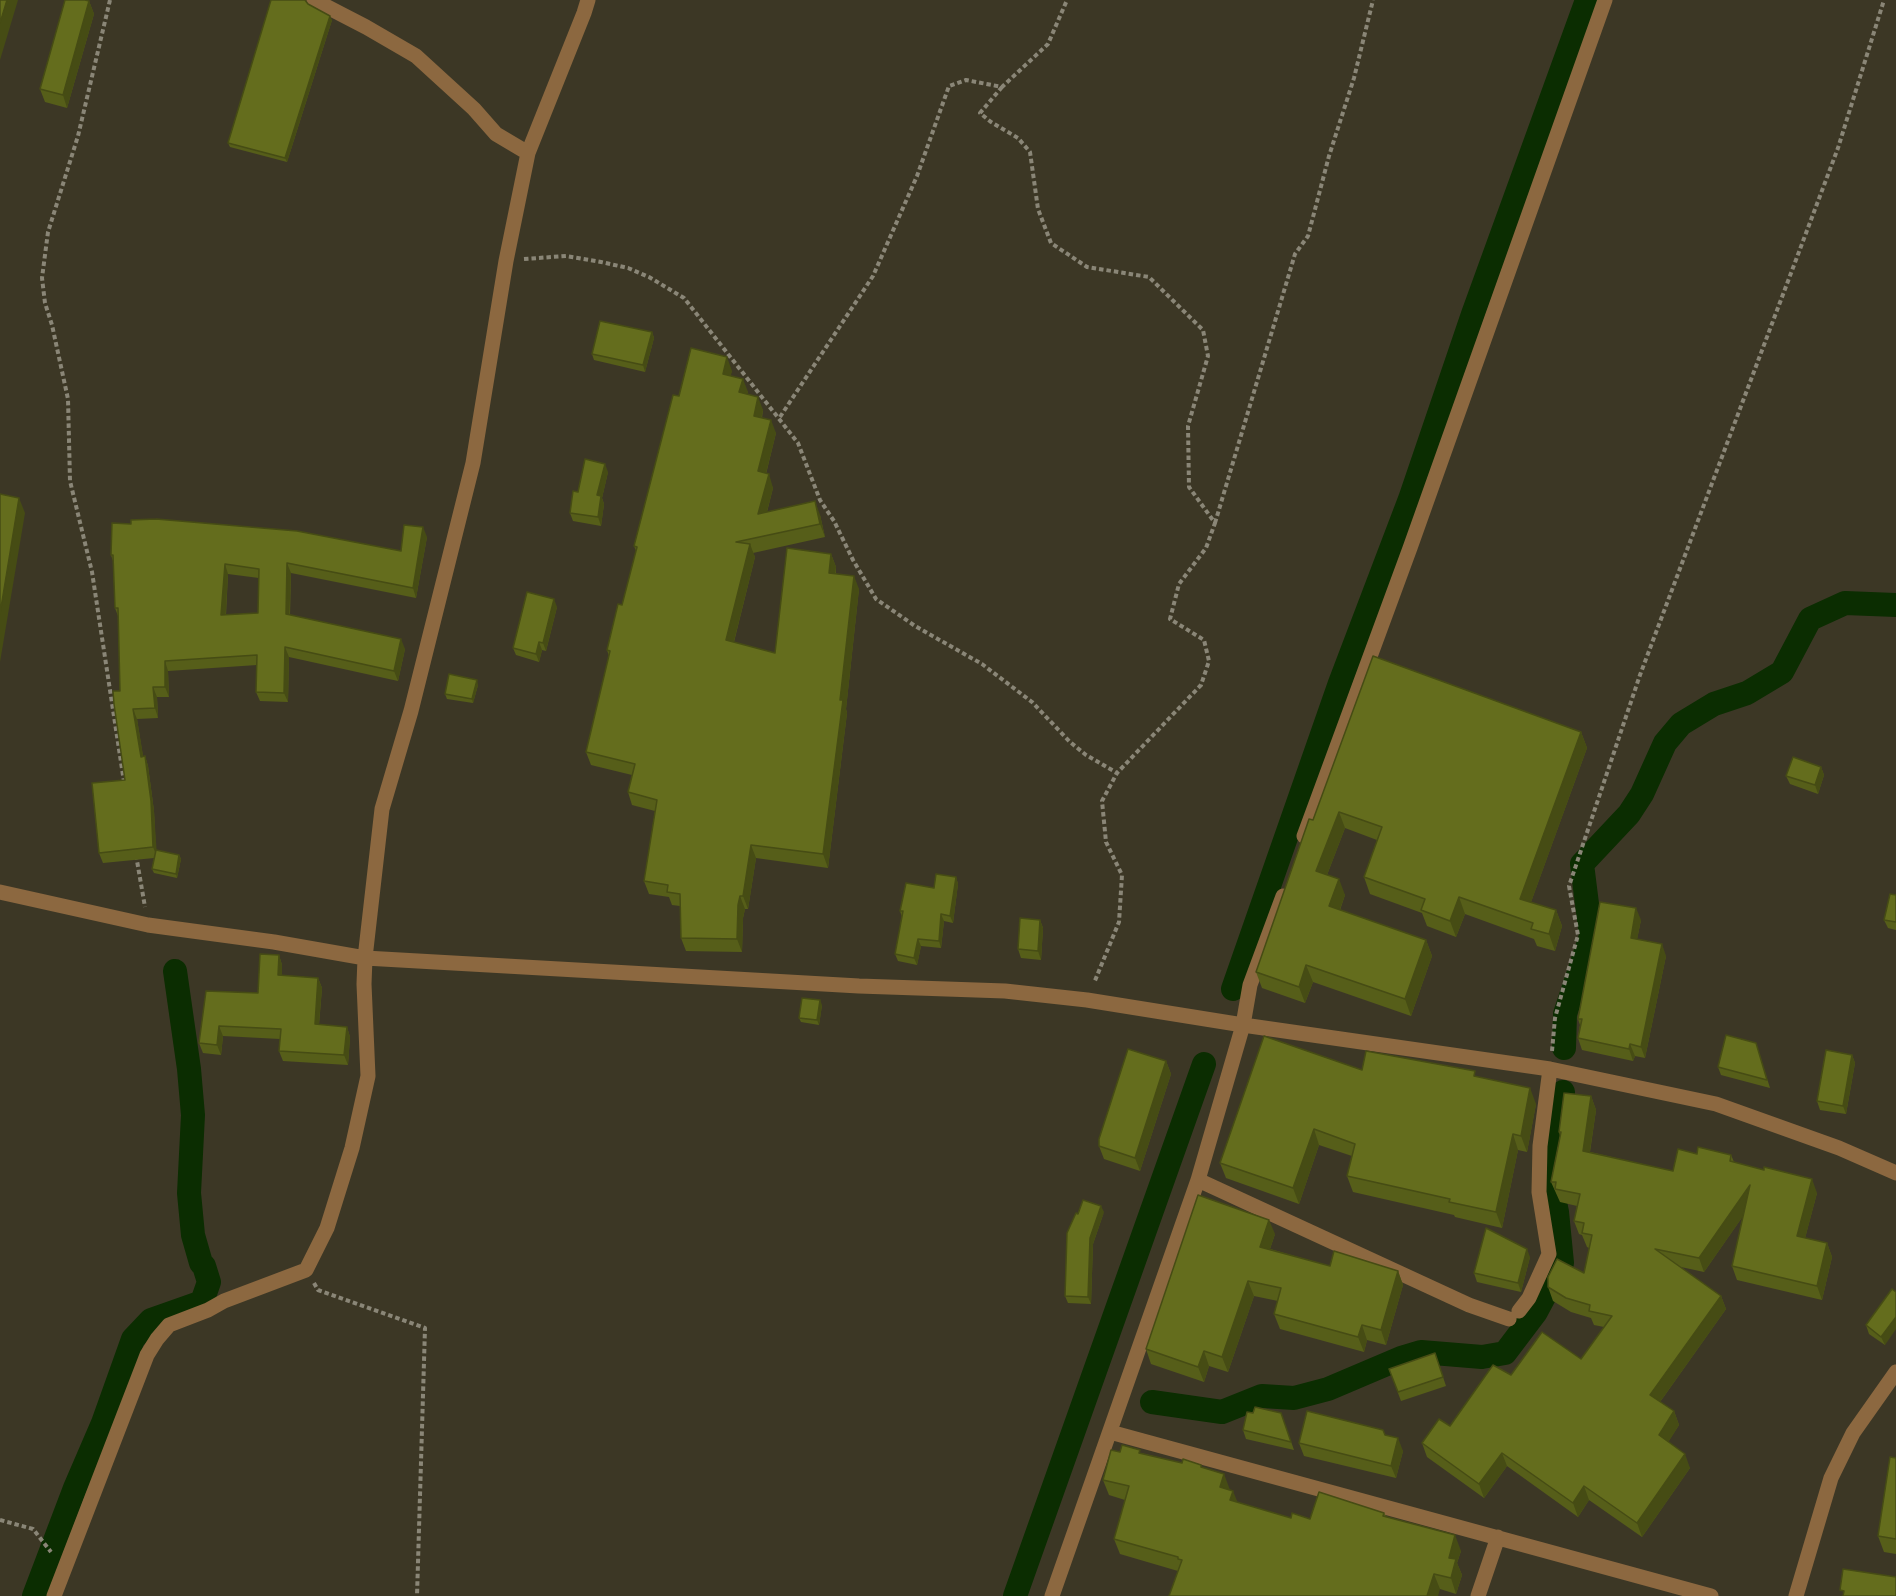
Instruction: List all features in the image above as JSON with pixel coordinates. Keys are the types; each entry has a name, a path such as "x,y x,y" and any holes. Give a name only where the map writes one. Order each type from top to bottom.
{"street":[{"path":"314,0 416,57 474,109 496,134 528,153"},
{"path":"54,1596 147,1355 157,1339 169,1325 306,1270 327,1228 352,1148 368,1076 365,958 382,809 411,711 472,463 506,261 528,153 588,0"},
{"path":"1299,851 1410,548 1605,0"},
{"path":"1052,1596 1198,1180 1243,1025 1250,985 1287,884"},
{"path":"0,892 148,925 274,942 365,958 859,986 1005,991 1087,1000 1551,1069 1716,1104 1839,1148 1896,1173"},
{"path":"1198,1180 1469,1305 1514,1315 1529,1298 1549,1254 1539,1192 1540,1146 1551,1069"},
{"path":"1796,1596 1831,1478 1853,1433 1896,1372"},
{"path":"1110,1431 1711,1596"},
{"path":"1478,1596 1498,1537"}],"path":[{"path":"110,0 78,136 48,232 42,278 45,303 68,399 70,481 92,572 125,788"},
{"path":"1067,0 1048,44 1002,87 980,112 991,122 1018,138 1030,152 1038,209 1051,243 1087,267 1149,277 1203,330 1208,356 1188,426 1189,487 1215,523"},
{"path":"1087,1000 1119,922 1122,875 1106,842 1102,801 1117,773 1201,685 1209,661 1204,640 1170,619 1179,584 1206,548 1215,523 1295,254 1308,236 1329,156 1354,78 1373,0"},
{"path":"1551,1069 1555,1018 1578,935 1569,886 1640,675 1838,148 1884,0"},
{"path":"780,417 873,276 917,176 949,86 966,80 1002,87"},
{"path":"506,261 566,256 619,266 650,277 684,298 780,417 798,443 820,500 834,521 876,599 915,626 982,664 1032,702 1070,742 1086,755 1117,773"},
{"path":"135,845 148,925"},
{"path":"306,1270 318,1290 425,1328 417,1596"},
{"path":"0,1520 33,1529 64,1570"}],"building":[{"path":"0,0 7,0 0,23"},
{"path":"65,0 89,1 63,95 40,89"},
{"path":"271,0 305,0 330,16 285,158 228,143"},
{"path":"600,321 652,332 643,365 592,354"},
{"path":"691,348 727,357 723,374 743,379 739,392 758,397 754,416 771,420 758,471 769,474 758,514 815,501 820,524 736,542 750,544 726,640 775,653 787,548 831,554 829,573 854,576 840,700 843,700 823,854 751,845 743,896 740,896 738,905 737,939 681,938 680,894 667,892 668,885 644,881 657,800 628,792 635,764 586,752 610,651 607,650 618,604 622,605 637,547 634,546 673,395 679,396"},
{"path":"585,459 605,464 597,495 601,496 598,517 570,513 573,491 578,492"},
{"path":"0,494 19,498 0,614"},
{"path":"156,519 297,531 401,551 404,525 423,527 413,588 287,563 286,614 401,639 394,671 285,647 284,693 256,692 257,655 165,661 165,687 153,687 155,708 133,709 141,757 145,756 151,801 153,847 99,853 92,783 125,780 113,691 120,691 118,608 115,608 113,555 111,555 112,523 131,524 131,520","holes":["225,564 259,569 258,613 221,615"]},
{"path":"527,592 554,599 543,643 539,642 536,654 513,648"},
{"path":"1373,656 1581,732 1520,899 1556,910 1549,934 1531,929 1533,923 1459,897 1450,921 1421,910 1425,899 1364,877 1382,827 1339,812 1316,871 1339,879 1329,906 1426,940 1405,999 1306,965 1299,987 1256,972 1309,819 1313,820"},
{"path":"449,674 477,680 472,699 445,694"},
{"path":"1793,757 1821,767 1815,785 1786,776"},
{"path":"156,850 179,855 176,874 152,869"},
{"path":"936,874 956,877 950,916 941,914 939,941 918,939 914,958 895,954 906,883 934,888"},
{"path":"1890,894 1896,895 1896,922 1884,920"},
{"path":"1600,902 1636,908 1631,938 1662,944 1641,1047 1630,1044 1629,1049 1578,1038 1582,1019 1578,1019"},
{"path":"1020,918 1040,920 1038,951 1018,949"},
{"path":"260,954 279,955 278,975 318,978 315,1024 347,1027 344,1055 279,1051 281,1029 219,1026 217,1045 199,1043 206,991 258,993"},
{"path":"802,998 820,1000 817,1020 799,1018"},
{"path":"1726,1035 1756,1043 1767,1080 1718,1067"},
{"path":"1264,1036 1362,1070 1366,1051 1475,1071 1474,1076 1530,1088 1521,1136 1513,1134 1496,1212 1449,1202 1450,1199 1347,1176 1355,1144 1314,1129 1293,1188 1220,1163"},
{"path":"1128,1049 1166,1061 1135,1158 1099,1146 1099,1139"},
{"path":"1826,1050 1852,1055 1843,1106 1817,1101"},
{"path":"1564,1093 1591,1096 1583,1151 1673,1171 1678,1149 1697,1154 1698,1147 1731,1155 1730,1161 1812,1179 1797,1236 1827,1243 1817,1286 1732,1266 1750,1185 1699,1258 1655,1249 1721,1296 1650,1395 1674,1411 1659,1435 1685,1454 1637,1523 1584,1486 1573,1503 1502,1453 1479,1484 1422,1443 1439,1419 1450,1426 1493,1365 1511,1375 1542,1332 1581,1359 1612,1316 1589,1311 1590,1305 1566,1298 1548,1287 1548,1277 1557,1259 1584,1273 1592,1235 1582,1233 1584,1223 1574,1221 1580,1194 1555,1189 1556,1182 1551,1182 1561,1132 1559,1132"},
{"path":"1198,1195 1269,1220 1260,1247 1330,1266 1334,1251 1398,1271 1381,1330 1362,1325 1358,1337 1274,1314 1281,1288 1248,1281 1222,1357 1204,1351 1198,1367 1146,1349"},
{"path":"1083,1200 1101,1206 1090,1238 1088,1297 1065,1296 1067,1233"},
{"path":"1486,1228 1527,1249 1518,1283 1474,1273"},
{"path":"1892,1289 1896,1292 1896,1317 1881,1337 1866,1325"},
{"path":"1435,1353 1443,1377 1398,1392 1389,1369"},
{"path":"1255,1407 1281,1413 1291,1442 1243,1430 1247,1412 1253,1413"},
{"path":"1307,1411 1383,1430 1385,1435 1398,1438 1391,1466 1299,1443"},
{"path":"1122,1445 1140,1450 1139,1453 1182,1463 1183,1459 1224,1474 1220,1487 1233,1491 1230,1500 1291,1518 1292,1513 1310,1519 1319,1492 1384,1513 1383,1516 1455,1535 1449,1558 1456,1559 1451,1578 1434,1574 1427,1596 1169,1596 1182,1560 1114,1539 1129,1486 1103,1480 1111,1450 1120,1452"},
{"path":"1890,1457 1896,1458 1896,1539 1878,1536"},
{"path":"1843,1569 1896,1577 1896,1596 1843,1596 1844,1591 1840,1590"}],"waterway":[{"path":"1233,989 1340,683 1410,499 1473,314 1587,0"},
{"path":"1564,1048 1565,1014 1591,936 1582,864 1629,814 1642,794 1665,743 1681,724 1714,704 1747,693 1782,672 1810,619 1845,603 1896,605"},
{"path":"34,1596 75,1488 103,1423 133,1339 151,1320 202,1302 209,1282 193,1235 189,1193 193,1115 175,971"},
{"path":"1015,1596 1204,1064"},
{"path":"1152,1402 1222,1412 1262,1396 1294,1398 1328,1389 1401,1358 1421,1352 1482,1357 1505,1353 1536,1312 1562,1263 1557,1212 1551,1182 1563,1092"}]}
